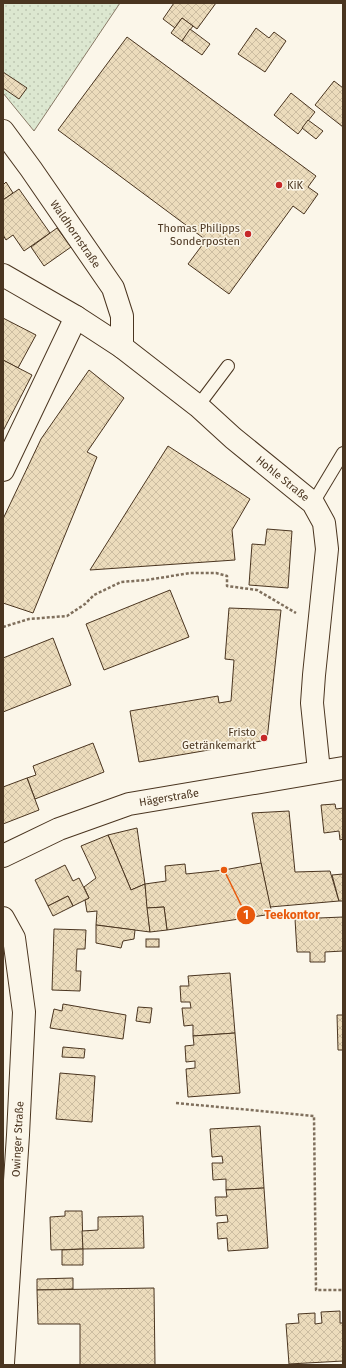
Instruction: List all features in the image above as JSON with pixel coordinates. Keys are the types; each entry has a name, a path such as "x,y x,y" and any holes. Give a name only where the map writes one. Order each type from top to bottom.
{"street":[{"name":"Waldhornstraße","path":"3,131 113,288 122,316 122,347"},
{"name":"Hohle Straße","path":"3,275 76,317 122,347 198,406 233,438 313,503 324,523 328,549 312,703 319,771"},
{"path":"3,470 76,317"},
{"name":"Hägerstraße","path":"3,856 59,829 129,804 343,768"},
{"name":"Owinger Straße","path":"3,918 14,938 24,1012 18,1134 3,1363"}],"lane":[{"path":"198,406 228,366"},
{"path":"313,503 343,453"}],"path":[{"path":"3,627 29,619 67,616 85,604 94,594 121,582 147,580 190,573 216,573 227,576 227,586 257,590 290,610 320,623"},
{"path":"176,1103 314,1116 316,1290 343,1290"}],"green space":[{"path":"3,3 120,3 34,131 3,93"}],"building":[{"path":"174,3 216,3 197,29 182,18 175,28 163,19"},
{"path":"182,18 193,26 182,41 171,33"},
{"path":"256,28 269,38 274,32 286,41 265,72 238,54"},
{"path":"190,29 210,44 202,55 182,41"},
{"path":"127,37 316,176 308,187 318,194 304,214 293,206 229,294 188,264 206,240 58,130"},
{"path":"3,72 27,88 19,99 3,88"},
{"path":"334,81 343,88 343,127 315,105"},
{"path":"291,93 315,112 298,134 274,115"},
{"path":"308,120 323,131 316,139 302,128"},
{"path":"6,182 13,193 3,200 3,185"},
{"path":"19,189 50,233 24,251 13,235 6,240 3,235 3,200"},
{"path":"57,228 71,247 44,266 31,247"},
{"path":"3,318 36,335 18,368 3,360"},
{"path":"3,360 32,375 3,431"},
{"path":"89,370 124,398 87,452 97,457 33,613 3,603 3,519 41,439"},
{"path":"168,446 250,499 232,530 235,560 90,570"},
{"path":"267,529 292,531 288,588 249,585 252,544 265,545"},
{"path":"170,590 189,637 104,670 86,624"},
{"path":"229,608 281,610 267,740 139,762 130,711 218,696 219,703 231,701 234,660 225,659"},
{"path":"53,638 71,685 3,712 3,658"},
{"path":"93,743 104,772 35,799 27,778 36,775 33,766"},
{"path":"27,778 39,810 3,824 3,787"},
{"path":"335,804 336,809 343,808 343,839 340,840 339,831 324,833 321,805"},
{"path":"289,811 295,872 330,871 339,901 270,907 252,813"},
{"path":"137,828 145,884 131,890 108,835"},
{"path":"108,835 131,890 145,884 150,932 96,925 97,911 87,912 85,900 89,898 84,887 96,878 81,846"},
{"path":"261,863 272,914 167,930 164,907 147,908 145,884 166,881 165,866 185,864 186,874 224,870"},
{"path":"65,865 73,881 79,878 89,898 73,906 68,896 48,906 35,880"},
{"path":"343,874 343,901 339,901 332,875"},
{"path":"68,896 73,906 53,916 48,906"},
{"path":"164,907 167,930 150,932 147,908"},
{"path":"343,917 343,951 325,952 325,962 310,962 310,952 297,952 295,919"},
{"path":"96,925 135,930 134,939 123,941 121,948 96,943"},
{"path":"54,929 86,930 85,949 77,949 76,971 81,971 80,991 52,990"},
{"path":"146,939 159,939 159,947 146,947"},
{"path":"230,973 235,1033 193,1036 193,1025 184,1026 182,1008 191,1008 190,1002 181,1002 180,986 189,986 188,976"},
{"path":"63,1004 126,1015 123,1039 50,1028 54,1009 62,1011"},
{"path":"138,1007 152,1008 150,1023 136,1021"},
{"path":"337,1015 343,1015 343,1050 338,1050"},
{"path":"235,1033 240,1093 188,1097 186,1069 195,1068 195,1061 186,1062 185,1046 194,1045 193,1036"},
{"path":"63,1047 85,1049 84,1058 62,1057"},
{"path":"60,1073 95,1076 92,1122 56,1119"},
{"path":"260,1126 264,1188 226,1190 226,1179 213,1180 212,1163 223,1163 222,1156 212,1157 210,1129"},
{"path":"264,1188 268,1248 228,1251 227,1238 218,1239 217,1223 228,1222 227,1215 216,1216 215,1197 227,1197 226,1190"},
{"path":"65,1211 82,1211 83,1249 51,1250 50,1217 65,1216"},
{"path":"143,1216 144,1248 83,1249 82,1231 98,1230 98,1217"},
{"path":"83,1249 83,1265 62,1265 62,1250"},
{"path":"73,1278 73,1289 37,1290 37,1279"},
{"path":"154,1288 155,1365 80,1365 80,1324 38,1324 37,1290"},
{"path":"340,1311 340,1323 343,1323 343,1361 289,1364 286,1324 299,1323 298,1314 315,1313 315,1324 322,1323 321,1312"}],"place":[{"name":"KiK","path":"279,185"},
{"name":"Thomas Philipps Sonderposten","path":"248,234"},
{"name":"Fristo Getränkemarkt","path":"264,738"},
{"name":"Teekontor","path":"224,870"}]}
